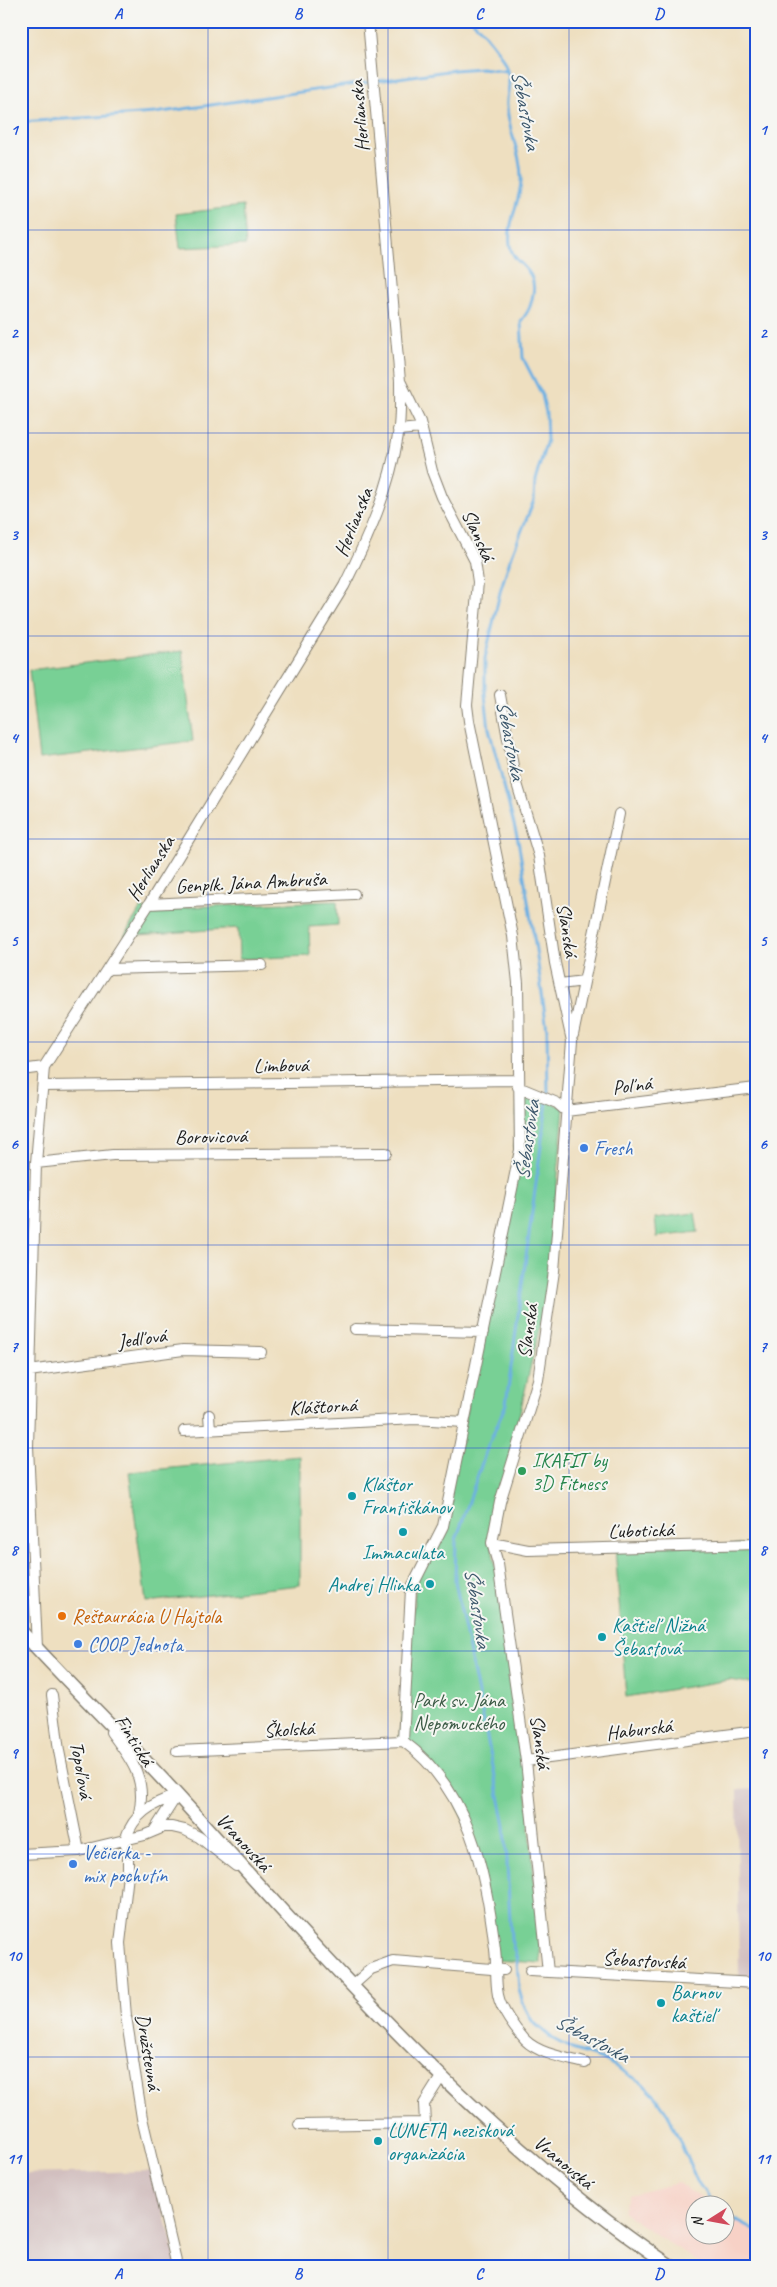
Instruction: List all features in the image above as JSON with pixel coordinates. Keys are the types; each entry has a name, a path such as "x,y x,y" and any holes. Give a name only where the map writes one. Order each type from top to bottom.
{"main road":[{"name":"Vranovská","path":"21,1631 177,1795 250,1877 441,2077 537,2164 588,2206 671,2266"}],"street":[{"name":"Herlianska","path":"44,1067 149,904 344,586 367,541 388,481 398,430 400,381 368,21"},
{"name":"Slanská","path":"400,381 421,428 432,471 442,497 475,561 478,582 468,687 468,714 513,936 518,983 520,1150 443,1526 411,1589 402,1741"},
{"path":"398,430 421,428"},
{"name":"Slanská","path":"500,694 515,777 538,856 572,1041 556,1256 538,1380 500,1502 492,1543 498,1564 526,1760 548,1972"},
{"path":"572,1041 619,814"},
{"name":"Genplk. Jána Ambruša","path":"149,904 354,894"},
{"path":"107,969 262,965"},
{"path":"560,984 584,981"},
{"path":"21,1070 44,1067 44,1086 36,1163 29,1367 24,1446 36,1648"},
{"path":"518,1083 530,1092 557,1103 566,1111"},
{"name":"Limbová","path":"44,1086 518,1083"},
{"name":"Poľná","path":"566,1111 756,1088"},
{"name":"Borovicová","path":"36,1163 113,1155 386,1153"},
{"path":"355,1329 482,1332"},
{"name":"Jedľová","path":"29,1367 184,1343"},
{"name":"Jedľová","path":"29,1367 183,1350 261,1352"},
{"path":"209,1415 210,1429"},
{"name":"Kláštorná","path":"184,1431 415,1419 464,1422"},
{"name":"Ľubotická","path":"492,1543 528,1550 756,1544"},
{"name":"Topoľová","path":"52,1695 60,1750 79,1850"},
{"name":"Fintická","path":"99,1715 126,1752 139,1776 143,1792 139,1813 130,1826 125,1840"},
{"name":"Haburská","path":"526,1760 756,1731"},
{"path":"402,1741 422,1756 442,1779 463,1816 479,1857 500,1969 498,1996 514,2026 527,2041 548,2053 585,2063"},
{"name":"Školská","path":"177,1751 402,1741"},
{"path":"139,1813 156,1802 177,1795"},
{"path":"154,1831 177,1795"},
{"path":"21,1854 79,1850 172,1827 185,1830 199,1837 250,1877"},
{"name":"Družstevná","path":"125,1840 128,1853 128,1875 120,1943 126,2016 142,2118 177,2266"},
{"path":"353,1984 371,1969 393,1961 500,1969"},
{"name":"Šebastovská","path":"530,1971 756,1983"},
{"path":"299,2125 425,2123 424,2104 441,2077"},
{"path":"639,2244 664,2266"}],"shaded area":[{"path":"756,1789 756,1986 739,1985 737,1790"},
{"path":"154,2171 178,2266 21,2266 21,2174"},
{"path":"678,2183 695,2194 684,2194 684,2244 734,2244 734,2219 743,2225 756,2229 756,2266 704,2266 622,2212 629,2195"}],"green space":[{"path":"243,206 246,245 180,248 176,214"},
{"path":"182,651 193,741 39,759 29,670"},
{"path":"337,901 338,925 309,927 310,956 239,959 238,928 124,936 140,909"},
{"name":"Park sv. Jána Nepomuckého","path":"519,1089 564,1108 547,1294 491,1540 524,1757 541,1963 494,1960 494,1943 464,1820 445,1785 399,1739 417,1574 443,1526 510,1197"},
{"path":"695,1213 698,1232 657,1237 655,1218"},
{"path":"300,1456 300,1585 146,1602 129,1472"},
{"path":"756,1544 756,1684 729,1680 626,1697 615,1547"}],"waterway":[{"name":"Šebastovka","path":"473,21 497,49 508,74 508,116 521,171 520,189 510,228 510,245 512,252 528,272 534,285 528,311 521,321 523,358 542,395 546,413 547,440 535,481 534,500 501,588 485,658 485,695 489,729 518,840 536,950 547,1030 548,1096"},
{"path":"21,122 155,113 454,70 481,68 506,71"},
{"name":"Šebastovka","path":"547,1102 506,1404 486,1451 456,1540 455,1581 505,1825 511,1939 517,1960 519,1990 523,2003 532,2021 553,2039 572,2049 603,2059 641,2082 656,2097 668,2114 697,2181 706,2194"},
{"name":"Šebastovka","path":"734,2219 756,2231"}],"place":[{"name":"Fresh","path":"584,1148"},
{"name":"IKAFIT by 3D Fitness","path":"522,1471"},
{"name":"Kláštor Františkánov","path":"352,1496"},
{"name":"Immaculata","path":"403,1532"},
{"name":"Andrej Hlinka","path":"430,1584"},
{"name":"Reštaurácia U Hajtola","path":"62,1616"},
{"name":"Kaštieľ Nižná Šebastová","path":"602,1637"},
{"name":"COOP Jednota","path":"78,1644"},
{"name":"Večierka - mix pochutín","path":"73,1864"},
{"name":"Barnov kaštieľ","path":"661,2003"},
{"name":"LUNETA nezisková organizácia","path":"378,2141"}]}
